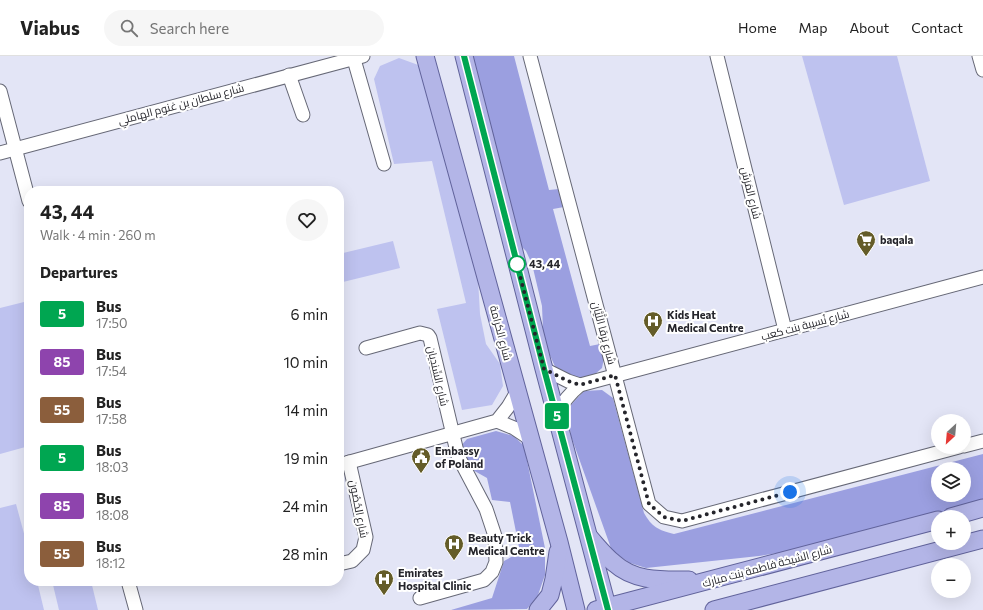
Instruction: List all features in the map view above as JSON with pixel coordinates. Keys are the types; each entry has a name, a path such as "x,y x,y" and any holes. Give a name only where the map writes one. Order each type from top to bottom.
{"main road":[{"name":"شارع الكرامة","path":"425,56 529,438 559,542 576,610"},
{"path":"464,56 588,536 604,609"},
{"path":"971,511 983,508"},
{"name":"شارع الشيخة فاطمة بنت مبارك","path":"604,609 931,522"},
{"path":"588,536 612,562 632,575 650,579 711,580"},
{"path":"714,610 983,539"},
{"path":"538,610 550,595 554,579 559,542"}],"street":[{"name":"شارع بَرقا اللَّيَّان","path":"530,56 649,504 664,517 682,521 933,454"},
{"name":"شارع المَرَش","path":"717,56 785,330"},
{"path":"979,56 983,70"},
{"path":"356,57 384,164"},
{"name":"شارع سلطان بن غنوم الهاملي","path":"0,153 356,57"},
{"path":"289,76 303,115"},
{"path":"0,91 25,186"},
{"name":"شارع نُسيبة بنت كعب","path":"556,414 570,393 580,385 983,277"},
{"name":"شارع السِّندِيان","path":"366,348 420,333 428,335 430,338 452,434"},
{"path":"544,369 568,381 580,385"},
{"path":"344,463 497,421 517,392"},
{"path":"497,421 514,428 529,438"},
{"path":"420,598 484,580 492,572 496,562 495,536 486,509 458,456 452,434"},
{"path":"971,444 983,441"},
{"name":"شارع الحُصُون","path":"344,463 366,537 363,550 352,561 344,563"},
{"path":"129,586 136,610"}],"shaded area":[{"path":"472,56 514,56 549,190 559,189 564,207 553,209 590,346 600,344 604,358 602,368 594,375 583,379 568,377 557,371 548,351 543,330 542,306 532,264 526,251 519,244"},
{"path":"802,56 897,56 930,181 844,205"},
{"path":"399,58 421,66 478,279 480,314 486,344 500,364 503,386 492,405 462,410 437,309 466,303 432,161 394,164 374,79 380,66"},
{"path":"393,241 400,268 344,282 344,253"},
{"path":"24,302 24,447 0,454 0,308"},
{"path":"602,390 613,398 644,513 653,525 668,533 674,534 931,467 931,502 971,502 971,462 952,462 983,454 983,502 951,510 931,510 931,515 790,551 759,556 646,568 630,563 612,551 571,436 567,409 584,391"},
{"path":"496,431 514,436 524,446 545,548 545,575 538,595 527,609 451,610 492,598 504,561 520,552 510,502 492,500 487,478 471,469 460,447 467,439"},
{"path":"16,504 24,534 24,586 38,586 44,610 0,610 0,508"},
{"path":"53,586 92,586 98,610 59,610"}],"bus line":[{"name":"5","path":"464,56 544,369 608,610"}],"place":[{"name":"baqala","path":"866,257"},
{"name":"43, 44","path":"517,264"},
{"name":"Kids Heat Medical Centre","path":"653,338"},
{"name":"Embassy of Poland","path":"421,474"},
{"name":"Beauty Trick Medical Centre","path":"454,561"},
{"name":"Emirates Hospital Clinic","path":"384,596"}],"route":[{"path":"517,264 544,369 568,381 580,385 615,375 649,504 664,517 682,521 790,492"}]}
